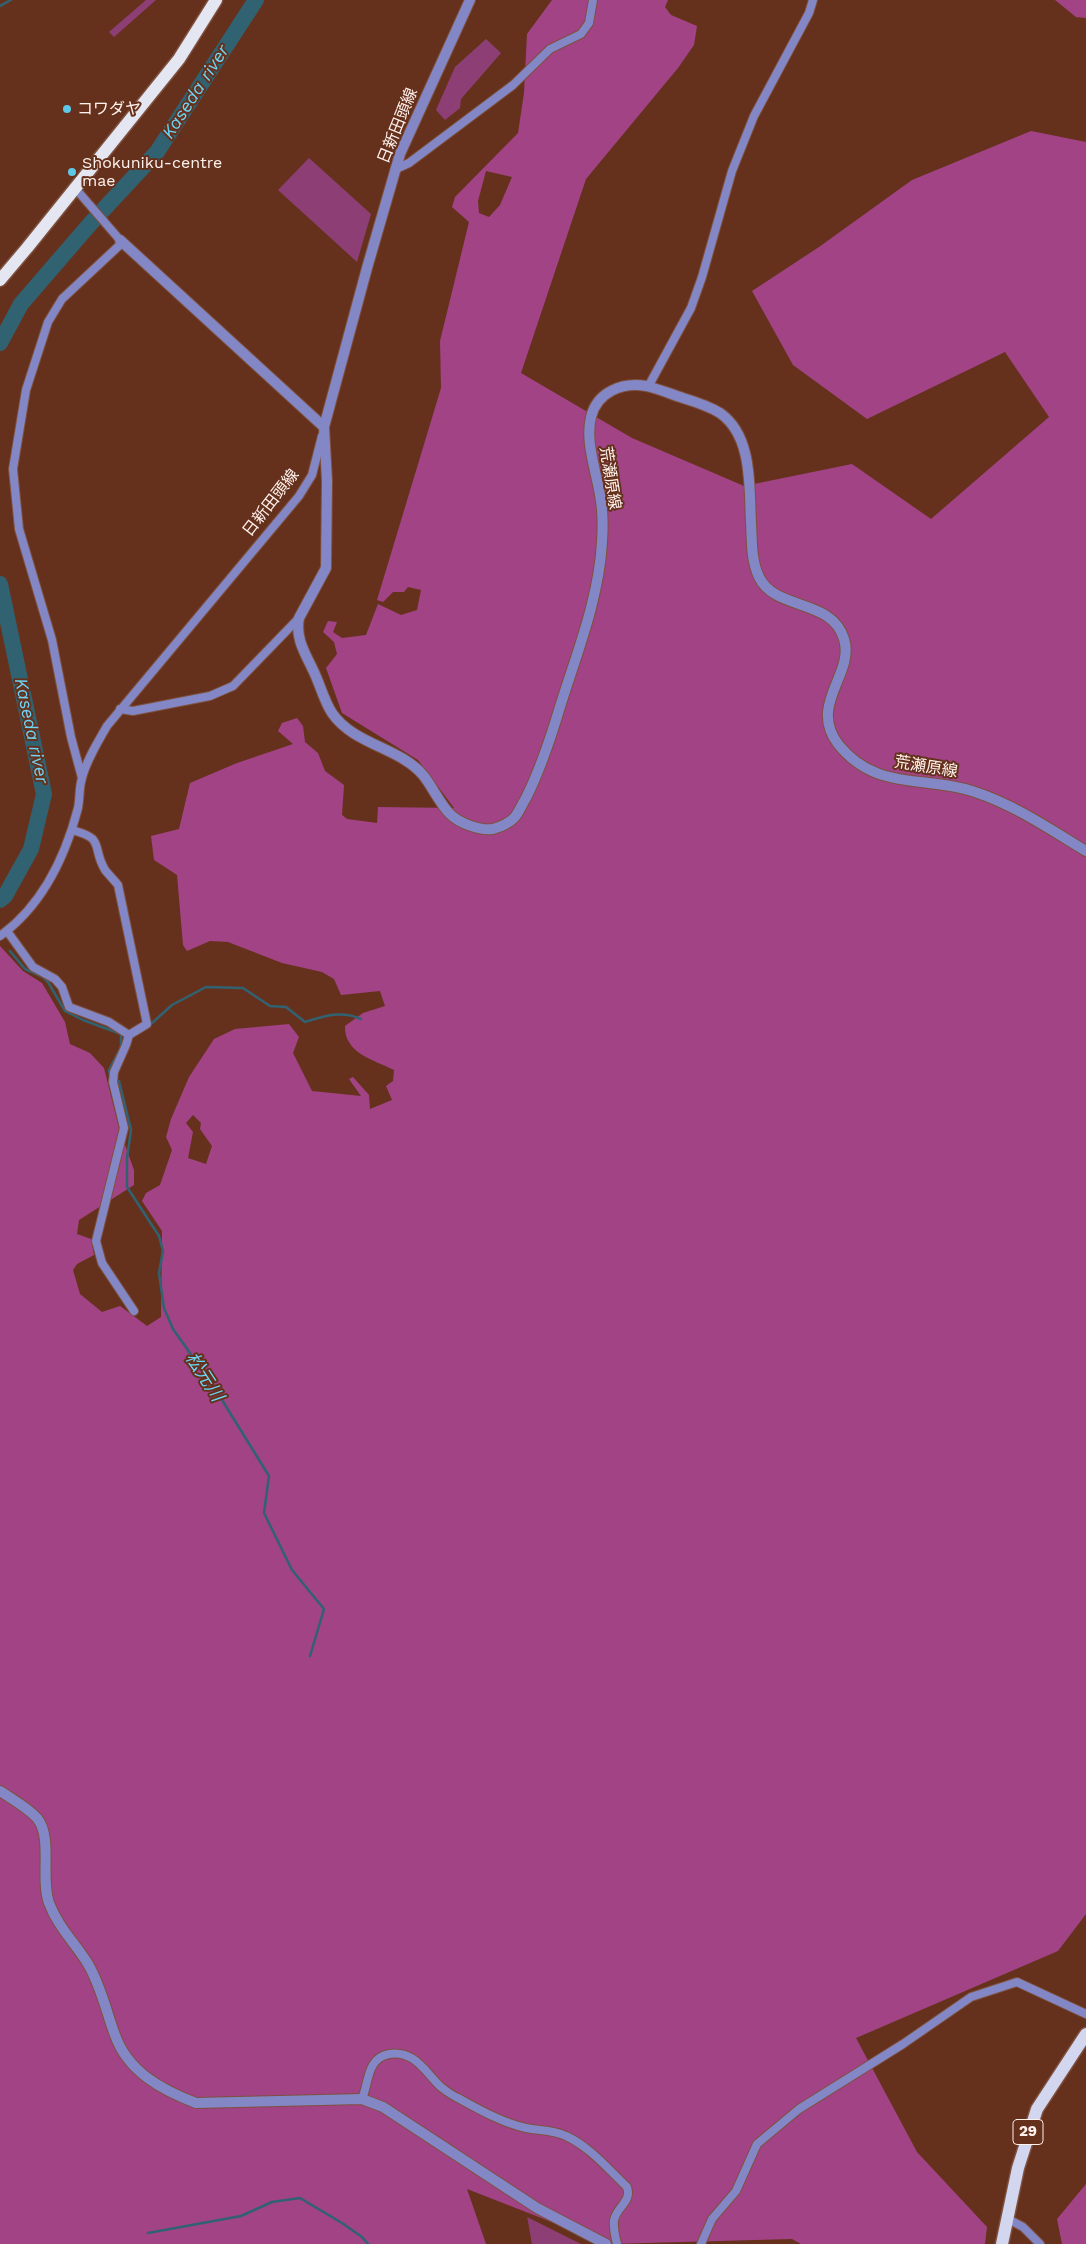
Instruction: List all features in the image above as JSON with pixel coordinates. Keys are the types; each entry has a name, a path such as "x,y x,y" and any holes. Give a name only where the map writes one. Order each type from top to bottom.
{"highway":[{"path":"0,280 79,192 179,59 216,0"}],"main road":[{"name":"29","path":"1002,2244 1018,2168 1037,2109 1086,2034"}],"street":[{"name":"日新田頭線","path":"0,936 19,921 43,892 65,853 78,805 82,778 95,746 120,709 299,496 312,475 400,154 470,0"},
{"path":"396,169 409,163 513,85 550,49 580,34 588,23 593,0"},
{"path":"648,386 690,308 702,277 732,171 754,116 809,13 813,0"},
{"path":"79,192 121,241 324,427 327,481 326,568 299,618 233,686 210,696 133,711 120,709"},
{"path":"82,778 71,737 52,640 19,529 13,470 26,390 48,322 62,299 121,241"},
{"name":"荒瀬原線","path":"299,618 297,627 302,648 332,714 354,734 419,771 450,814 468,824 483,829 494,829 516,817 544,757 596,588 602,543 601,499 589,440 590,420 595,407 606,393 622,386 648,386 709,407 723,415 732,424 740,438 749,471 753,561 760,580 769,590 820,610 831,618 843,635 846,645 844,660 828,707 828,719 836,742 871,771 898,780 945,784 972,790 993,798 1029,817 1086,851"},
{"path":"72,830 88,835 94,840 106,871 118,885 147,1024 129,1034 114,1072 113,1082 124,1128 96,1241 102,1263 134,1311"},
{"path":"7,931 33,967 55,979 62,987 69,1007 109,1022 129,1034"},
{"path":"0,1791 35,1816 40,1822 45,1838 45,1884 49,1902 61,1928 88,1963 98,1983 115,2037 122,2052 145,2077 175,2095 196,2103 362,2099 383,2107 538,2208 606,2244"},
{"path":"701,2244 712,2219 736,2191 757,2144 799,2109 903,2044 971,1997 1016,1982 1086,2014"},
{"path":"362,2099 371,2066 374,2062 388,2054 407,2055 423,2066 441,2087 459,2099 497,2118 526,2128 548,2129 578,2142 591,2152 626,2187 629,2193 627,2200 614,2219 617,2244"},
{"path":"1008,2219 1023,2227 1040,2244"}],"shaded area":[{"path":"146,0 156,0 114,37 109,32"},
{"path":"552,0 668,0 665,7 671,15 697,26 694,45 678,68 586,179 521,373 632,438 744,486 852,464 931,519 1049,417 1005,352 867,419 793,365 752,291 819,247 912,180 1031,131 1086,142 1086,1914 1058,1951 856,2038 917,2152 987,2227 985,2244 801,2244 792,2239 608,2244 467,2189 486,2244 0,2244 0,946 23,971 42,983 65,1022 70,1044 90,1053 104,1068 119,1128 134,1170 134,1185 79,1220 77,1234 91,1239 94,1255 77,1264 73,1270 80,1294 102,1312 120,1306 147,1326 161,1317 162,1231 142,1201 146,1193 160,1185 172,1150 166,1137 171,1119 189,1077 214,1039 235,1029 289,1024 299,1037 293,1053 312,1091 361,1096 349,1079 353,1077 369,1095 370,1109 392,1100 386,1086 393,1081 394,1070 369,1059 355,1049 349,1043 345,1026 363,1013 385,1006 380,991 341,995 334,979 322,972 282,963 228,942 210,941 187,951 183,945 177,875 154,860 151,836 179,829 190,783 237,763 293,744 278,731 282,723 297,718 303,726 305,742 318,753 325,771 344,785 342,815 347,819 377,823 378,807 454,808 418,760 342,713 326,668 337,654 334,642 323,632 328,621 337,622 333,632 342,638 366,635 378,604 401,615 417,610 421,590 408,587 404,592 393,592 383,602 377,600 441,388 440,341 469,222 452,207 455,197 518,133 524,93 527,34","holes":["486,171 512,177 500,205 489,217 479,213 478,201","193,1115 201,1123 200,1129 212,1146 206,1164 188,1158 193,1132 186,1123"]},
{"path":"1055,0 1086,0 1086,18 1076,17"},
{"path":"486,39 501,53 461,99 460,108 445,120 436,110 455,67"},
{"path":"309,158 371,214 357,262 278,190"},
{"path":"1086,2184 1086,2244 1062,2244 1057,2219"},
{"path":"527,2217 581,2244 532,2244"}],"waterway":[{"path":"0,6 11,0"},
{"name":"Kaseda river","path":"0,343 21,304 90,224 157,152 256,0"},
{"name":"Kaseda river","path":"0,584 44,794 31,849 5,896 0,900"},
{"name":"松元川","path":"10,951 25,969 43,977 48,982 65,1011 121,1034 121,1047 109,1070 110,1075"},
{"path":"151,1024 172,1005 206,987 243,988 270,1006 286,1007 305,1022 340,1014 361,1019"},
{"name":"松元川","path":"119,1081 131,1130 127,1158 127,1187 159,1236 163,1251 159,1273 164,1308 173,1329 214,1387 269,1476 264,1513 292,1570 324,1609 310,1656"},
{"path":"148,2233 241,2216 272,2202 300,2198 342,2223 362,2237 368,2244"}],"place":[{"name":"コワダヤ","path":"67,109"},
{"name":"Shokuniku-centre mae","path":"72,172"}]}
